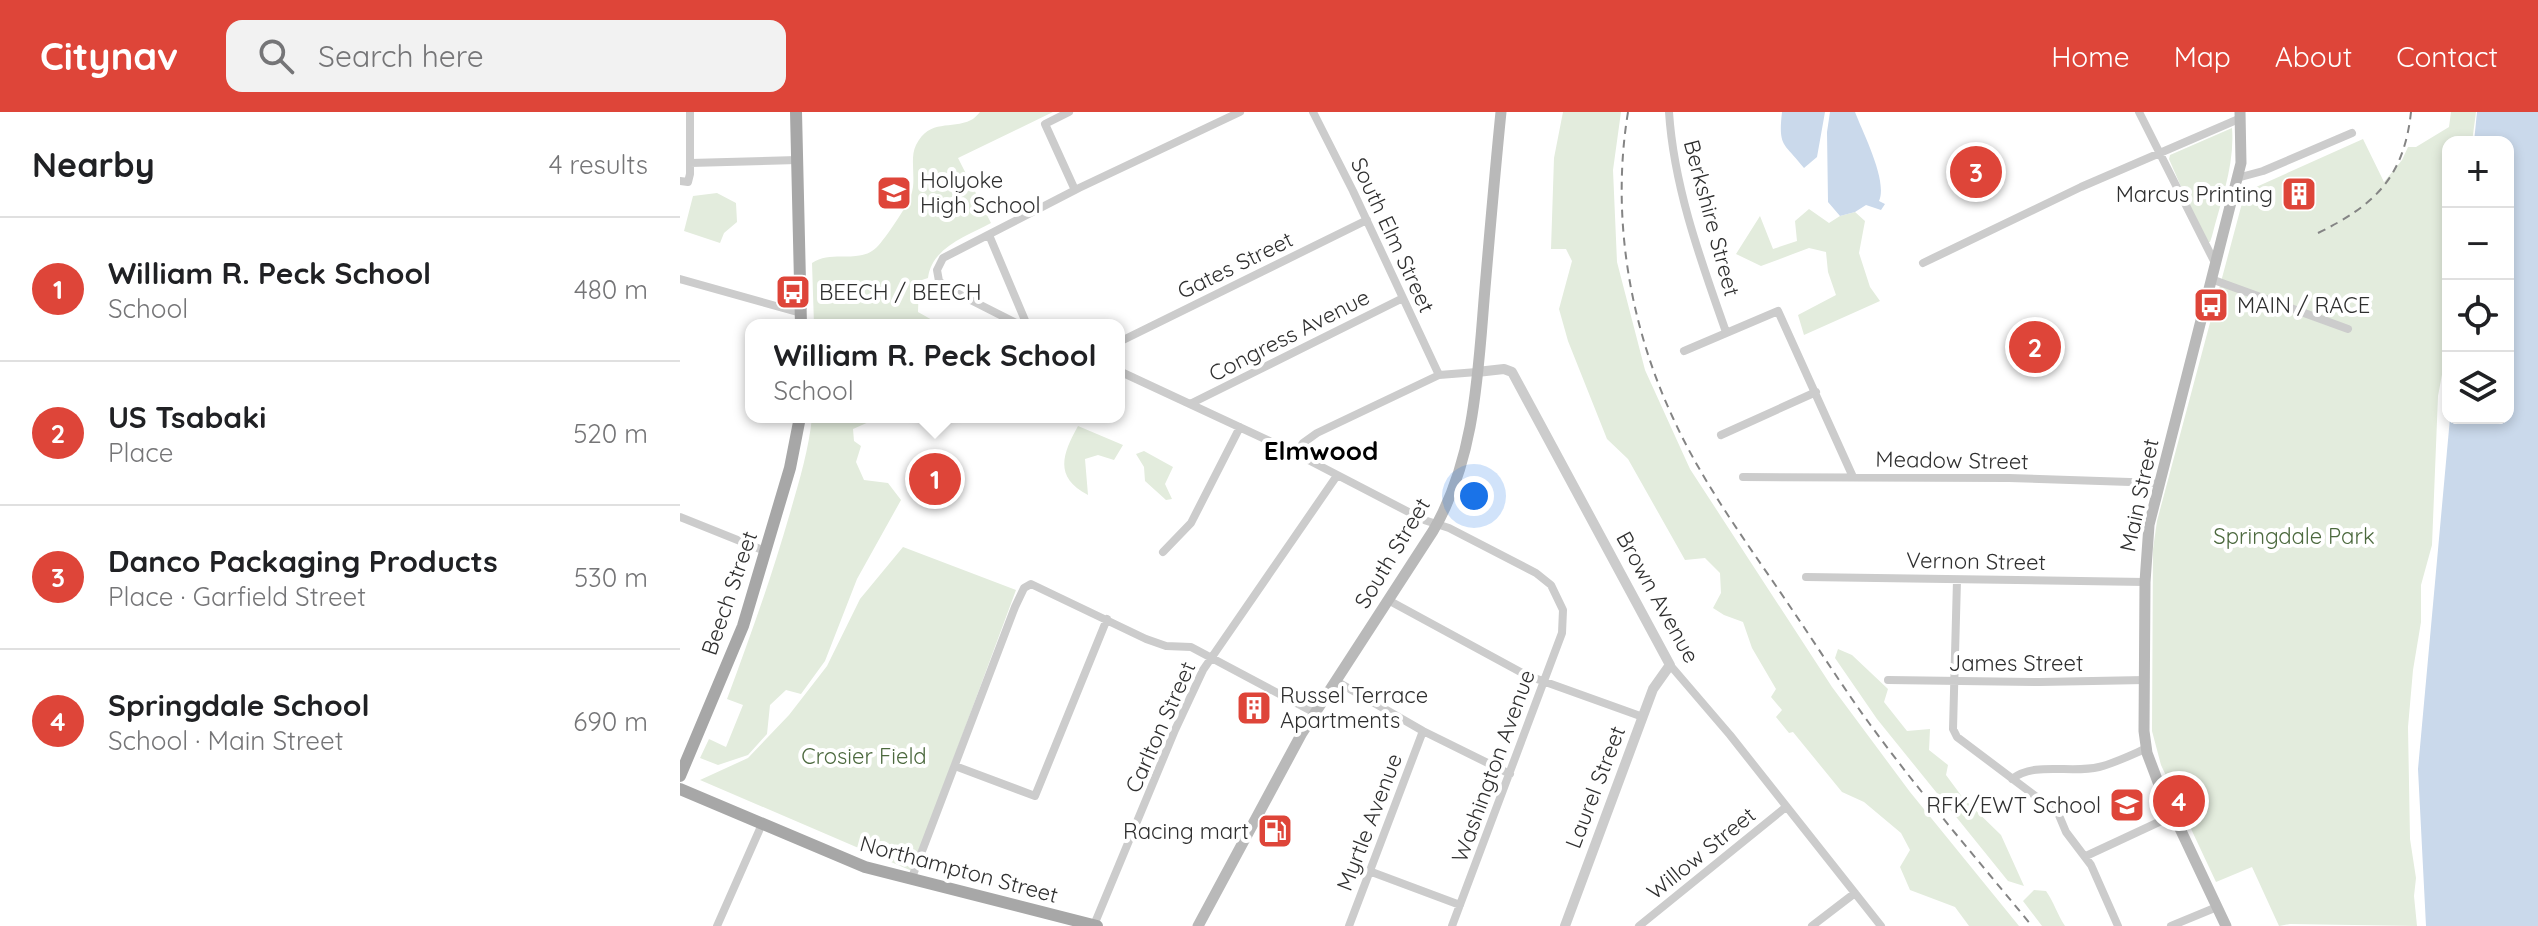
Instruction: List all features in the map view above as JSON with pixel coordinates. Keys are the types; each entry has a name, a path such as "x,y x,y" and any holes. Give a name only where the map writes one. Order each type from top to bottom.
{"main road":[{"path":"796,112 801,319"},
{"name":"South Street","path":"1198,926 1278,775 1437,524 1468,442 1501,112"},
{"name":"Main Street","path":"2226,926 2158,782 2147,748 2144,731 2145,582 2149,525 2241,163 2240,115"},
{"name":"Beech Street","path":"680,776 743,626 790,468 799,423"},
{"name":"Northampton Street","path":"680,789 865,867 1096,926"}],"street":[{"path":"681,181 688,182 690,112"},
{"path":"1069,112 1045,124 1075,190"},
{"path":"1008,319 939,281 937,270 943,258 1075,190 1240,112"},
{"name":"South Elm Street","path":"1313,112 1439,375"},
{"name":"Berkshire Street","path":"1669,112 1676,167 1690,222 1726,332"},
{"path":"2139,112 2215,263"},
{"path":"1923,263 2240,115"},
{"path":"2237,178 2263,171 2352,133"},
{"path":"690,163 797,160"},
{"name":"Gates Street","path":"1125,339 1367,220"},
{"path":"989,235 1024,319"},
{"path":"680,279 801,319"},
{"path":"2211,279 2348,329"},
{"name":"Congress Avenue","path":"1190,404 1403,298"},
{"path":"1684,351 1778,311 1853,477"},
{"name":"Brown Avenue","path":"1477,372 1504,369 1512,372 1670,665 1722,725 1881,926"},
{"path":"1296,454 1303,443 1317,433 1439,375 1477,372"},
{"path":"1125,374 1437,524"},
{"path":"1721,435 1816,392"},
{"path":"1163,552 1191,523 1240,427"},
{"name":"Carlton Street","path":"1096,926 1175,730 1203,670 1336,477"},
{"name":"Meadow Street","path":"1743,477 2009,478 2160,483"},
{"path":"680,517 765,551"},
{"name":"Washington Avenue","path":"1437,524 1542,576 1551,585 1565,618 1559,642 1452,926"},
{"name":"Vernon Street","path":"1806,577 2145,582"},
{"path":"1957,580 1953,729 1957,737 2058,813 2066,832 2086,856 2118,926"},
{"path":"911,880 1015,607 1024,588 1030,584 1146,639 1166,646 1191,647 1315,713"},
{"path":"1388,600 1526,675 1643,717"},
{"path":"955,766 1035,796 1107,619"},
{"name":"Laurel Street","path":"1565,926 1656,683 1670,665"},
{"name":"James Street","path":"1888,680 2145,680"},
{"path":"1336,681 1423,731 1510,774"},
{"name":"Myrtle Avenue","path":"1349,926 1423,731"},
{"path":"2012,779 2020,773 2039,770 2077,771 2099,767 2147,748"},
{"name":"Willow Street","path":"1639,926 1786,807"},
{"path":"2086,856 2174,815"},
{"path":"717,926 762,824"},
{"path":"1369,871 1460,905"},
{"path":"1812,926 1855,893"},
{"path":"2171,926 2217,907"}],"green space":[{"path":"980,112 1053,112 958,158 991,223 943,250 931,267 928,278 919,281 918,312 930,319 814,319 812,263 828,257 862,255 877,247 911,195 914,151 922,137 934,128 974,118"},
{"path":"1563,112 1621,112 1613,170 1617,262 1645,370 1690,469 1832,687 1910,792 2019,926 1969,926 1955,907 1910,890 1900,867 1910,850 1901,833 1864,802 1842,792 1793,732 1789,733 1776,717 1782,710 1771,697 1776,689 1752,648 1743,622 1713,608 1721,593 1720,573 1705,558 1685,560 1628,459 1607,439 1568,341 1559,309 1572,261 1566,249 1551,249 1554,158"},
{"name":"Springdale Park","path":"2451,112 2476,112 2473,136 2442,136 2442,374 2438,396 2432,545 2421,585 2421,622 2408,727 2410,839 2416,878 2417,926 2279,926 2252,867 2216,882 2161,765 2152,731 2153,549 2157,521 2245,192 2363,139 2384,182 2402,160 2408,147 2416,147 2449,127"},
{"path":"2232,128 2226,182 2210,242 2205,242 2169,159 2170,155"},
{"path":"717,193 736,203 737,222 724,233 720,243 684,231 693,196"},
{"path":"1809,209 1829,223 1855,212 1865,221 1859,253 1870,287 1880,301 1804,335 1798,315 1836,295 1828,272 1826,252 1809,248 1761,266 1736,254 1760,216 1773,249 1797,241 1795,221"},
{"path":"811,423 866,423 853,429 854,441 861,446 856,462 864,480 888,483 901,500 857,579 825,661 801,694 786,690 770,705 767,734 748,755 718,765 700,758 709,739 726,747 743,705 727,699 783,537"},
{"path":"1078,426 1123,445 1114,460 1098,455 1085,459 1088,495 1070,481 1064,465 1068,446"},
{"path":"1144,451 1173,467 1165,484 1172,499 1166,500 1145,481 1144,467 1136,454"},
{"name":"Crosier Field","path":"903,547 1016,590 912,871 700,780 748,758 789,715 827,666 860,599"},
{"path":"1838,649 1852,655 1888,689 1884,702 1907,731 1930,729 1929,750 1948,765 1946,775 1963,798 2001,835 2024,886 2008,881 1877,719 1835,658"},
{"path":"2034,890 2046,891 2065,926 2042,926 2023,901"}],"water":[{"path":"1782,112 1825,112 1817,157 1804,168 1782,139"},
{"path":"1830,112 1855,112 1877,170 1881,192 1879,201 1885,204 1881,210 1866,205 1840,216 1828,202 1827,132"},
{"path":"2477,112 2538,112 2538,926 2426,926 2418,769 2449,424 2514,424 2514,136 2475,136"}],"railway":[{"path":"1628,112 1622,190 1628,268 1645,345 1685,443 1728,516 1869,723 2032,926"},
{"path":"2318,233 2356,211 2383,186 2402,154 2411,112"}],"place":[{"name":"Danco Packaging Products","path":"1976,172"},
{"name":"Holyoke High School","path":"894,193"},
{"name":"Marcus Printing","path":"2299,194"},
{"name":"BEECH / BEECH","path":"793,292"},
{"name":"MAIN / RACE","path":"2211,305"},
{"name":"US Tsabaki","path":"2035,347"},
{"name":"William R. Peck School","path":"935,479"},
{"name":"Russel Terrace Apartments","path":"1254,708"},
{"name":"Springdale School","path":"2179,801"},
{"name":"RFK/EWT School","path":"2127,805"},
{"name":"Racing mart","path":"1275,831"}],"district":[{"name":"Elmwood","path":"1321,451"}]}
